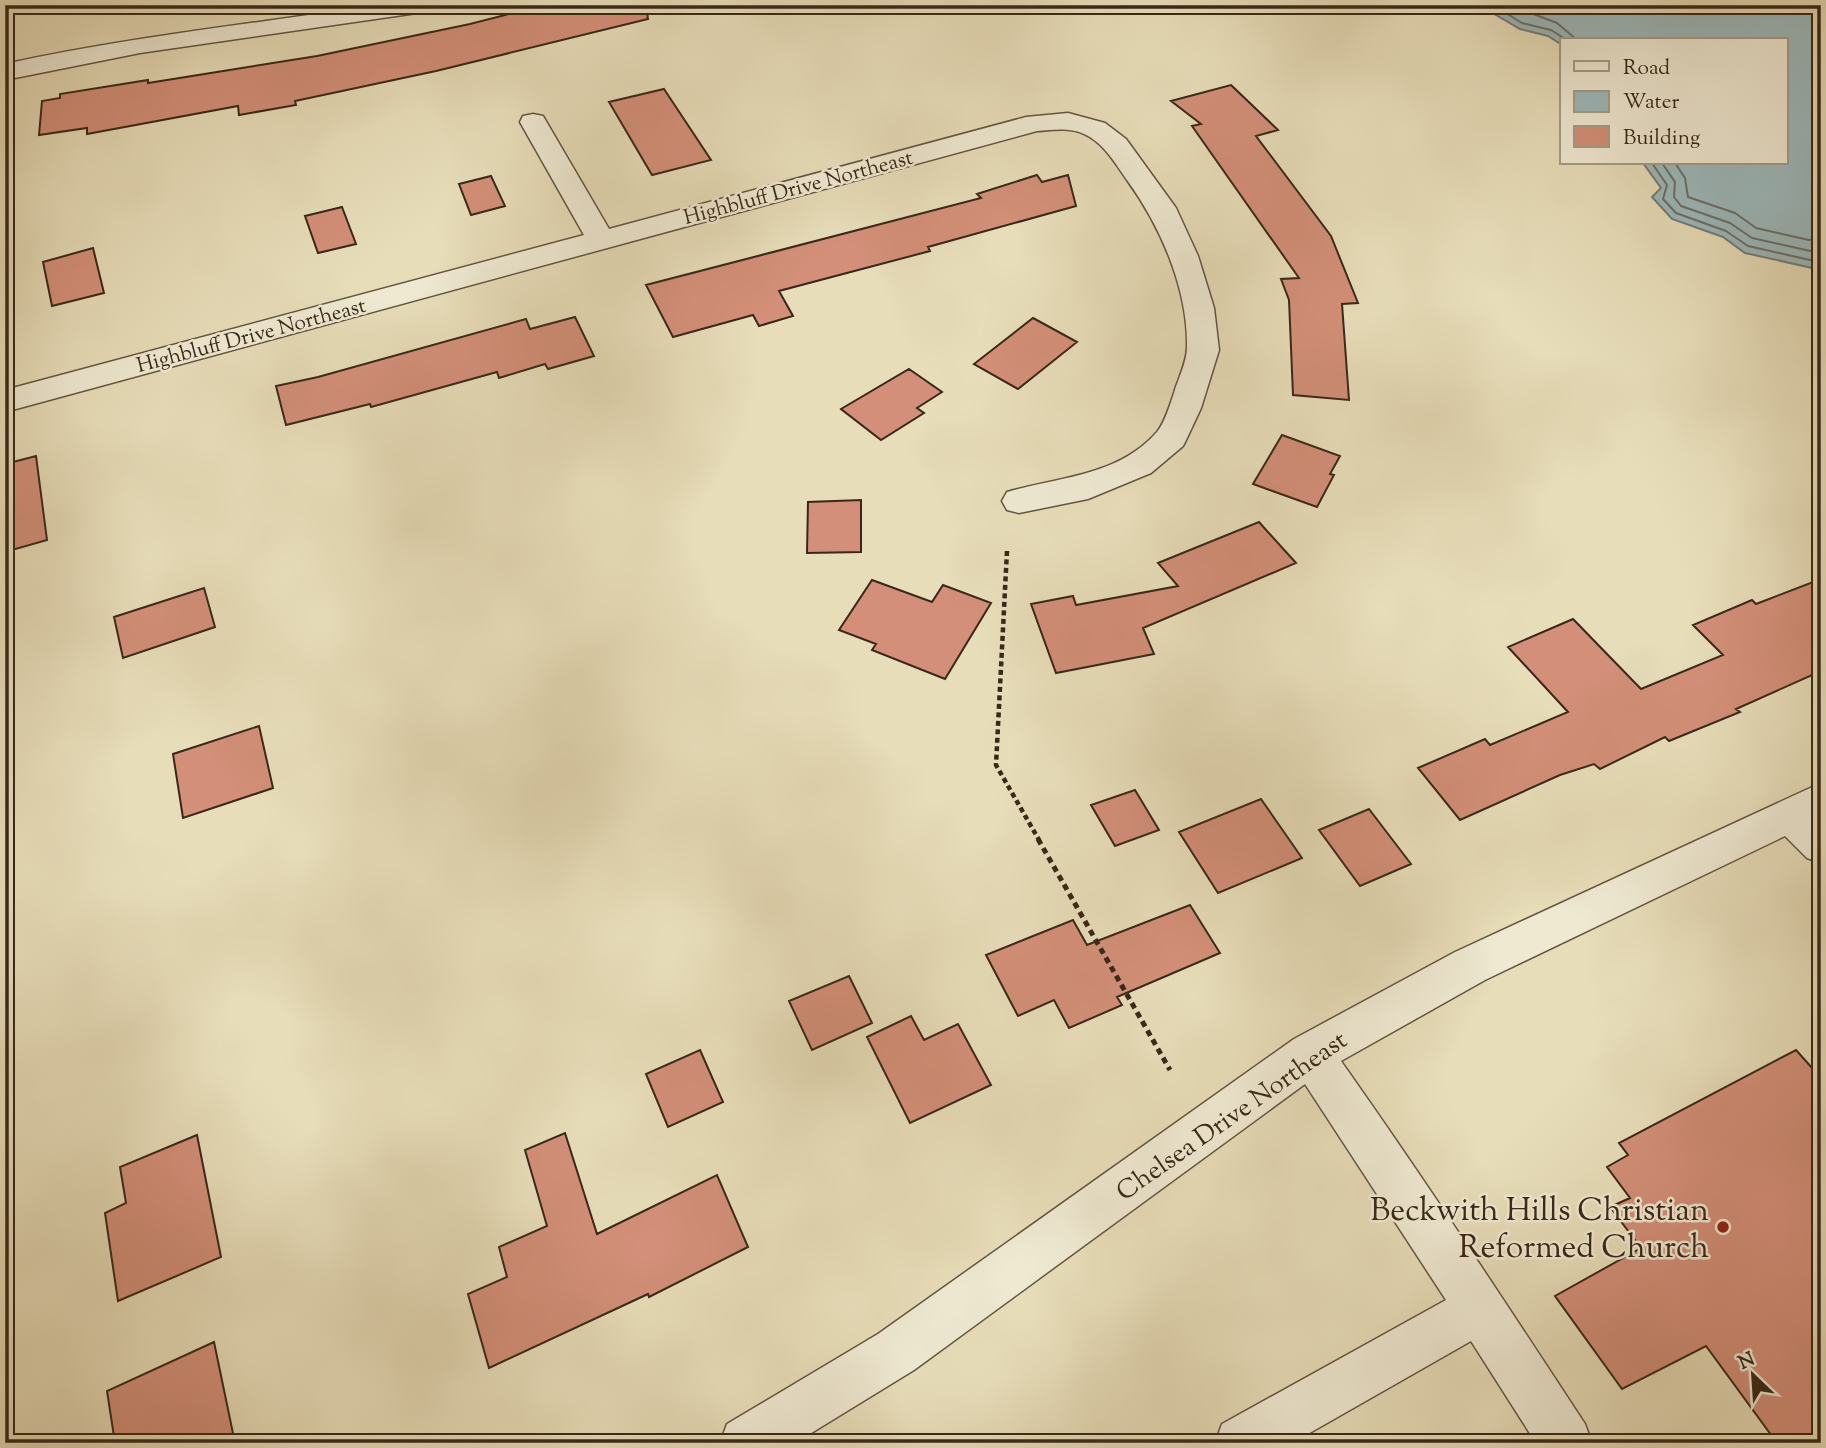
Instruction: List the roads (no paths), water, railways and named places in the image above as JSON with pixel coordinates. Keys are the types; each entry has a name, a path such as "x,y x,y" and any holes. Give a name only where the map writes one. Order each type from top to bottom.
{"street":[{"path":"5,72 101,52 368,10 424,5"},
{"name":"Highbluff Drive Northeast","path":"5,401 1035,123 1068,121 1095,129 1116,145 1162,208 1183,256 1199,308 1203,350 1185,408 1171,438 1139,466 1088,487 1019,501"},
{"path":"533,122 601,240"},
{"path":"1805,807 1821,846"},
{"name":"Chelsea Drive Northeast","path":"746,1443 896,1352 1310,1054 1470,966 1805,807"},
{"path":"1310,1054 1400,1185 1566,1443"},
{"path":"1241,1443 1480,1308"}],"water":[{"path":"1479,5 1821,5 1821,264 1812,268 1745,253 1723,237 1672,219 1652,197 1661,188 1644,164 1787,164 1787,38 1560,38 1560,44 1548,36 1520,29"}],"place":[{"name":"Beckwith Hills Christian Reformed Church","path":"1723,1227"}]}
